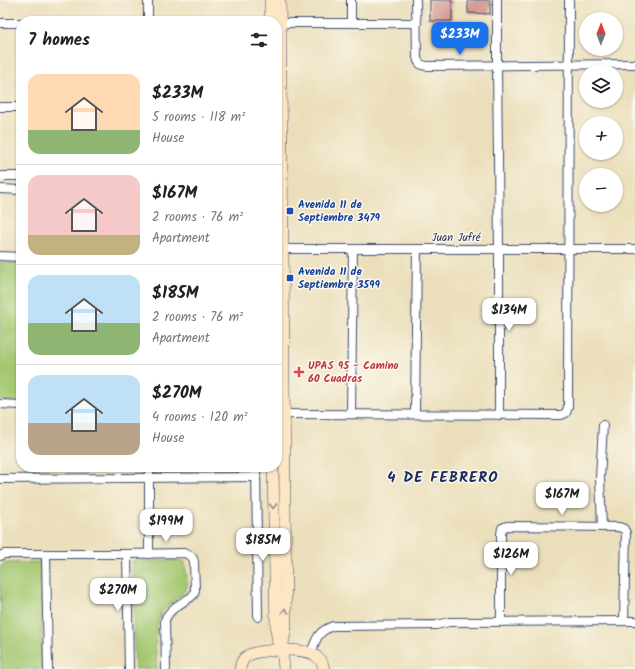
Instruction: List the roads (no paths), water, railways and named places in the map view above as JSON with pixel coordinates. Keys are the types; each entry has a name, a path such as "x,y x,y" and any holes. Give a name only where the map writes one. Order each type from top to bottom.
{"main road":[{"path":"270,0 274,16"},
{"path":"277,16 280,0"},
{"path":"273,472 276,628 278,644 282,649"},
{"path":"282,472 286,628 282,649 284,669"},
{"path":"240,669 241,663 248,656 255,653 282,649 311,653 317,656 323,664 324,669"}],"street":[{"path":"148,0 148,16"},
{"path":"351,0 351,23"},
{"path":"416,0 417,57 421,65 497,66 635,64"},
{"path":"497,0 499,414"},
{"path":"282,414 561,415 566,413 568,407 570,0"},
{"path":"282,22 416,23"},
{"path":"0,23 16,23"},
{"path":"0,107 16,107"},
{"path":"0,176 16,176"},
{"path":"0,190 16,190"},
{"name":"Juan Jufré","path":"282,249 635,249"},
{"path":"351,414 353,249"},
{"path":"415,414 417,249"},
{"path":"0,256 16,257"},
{"path":"0,404 16,405"},
{"path":"602,527 600,478 603,425"},
{"path":"148,554 149,472"},
{"path":"256,472 258,617"},
{"path":"0,479 256,477"},
{"path":"500,622 501,534 502,528 507,526 619,527 624,529 626,533 624,621"},
{"path":"0,556 4,554 184,553 190,555 194,562 195,590 191,597 167,615 165,620 166,669"},
{"path":"46,554 48,669"},
{"path":"127,554 129,669"},
{"path":"311,653 318,635 326,628 333,626 436,625 449,622 635,621"}],"place":[{"name":"Avenida 11 de Septiembre 3479","path":"290,211"},
{"name":"Avenida 11 de Septiembre 3599","path":"290,278"},
{"name":"UPAS 95 - Camino 60 Cuadras","path":"299,372"}],"district":[{"name":"4 DE FEBRERO","path":"443,478"}]}
